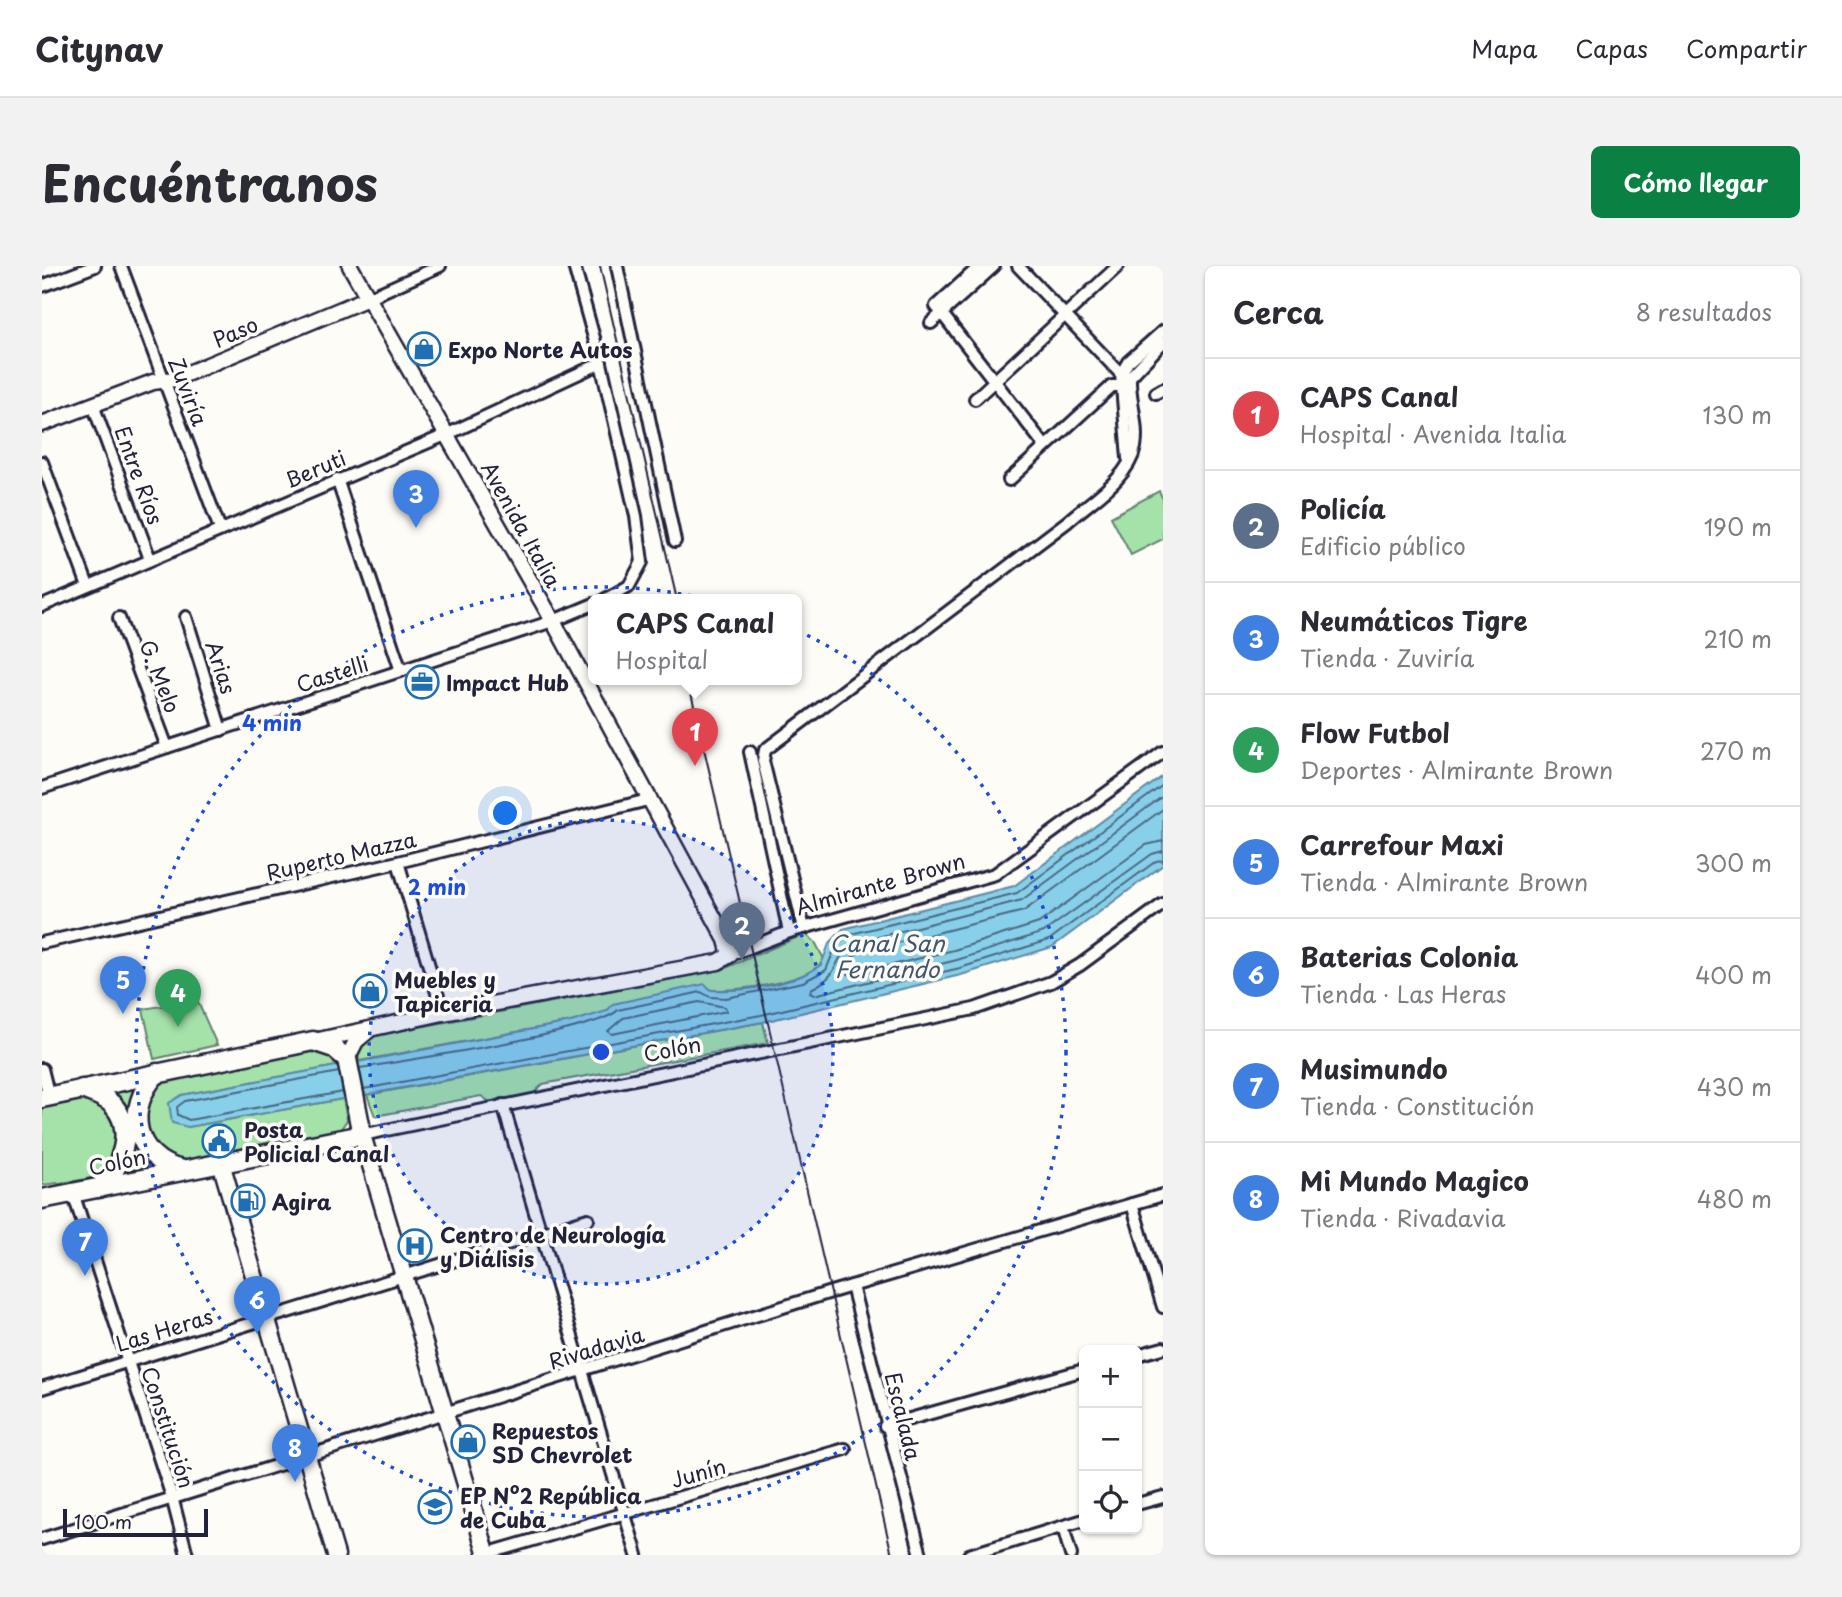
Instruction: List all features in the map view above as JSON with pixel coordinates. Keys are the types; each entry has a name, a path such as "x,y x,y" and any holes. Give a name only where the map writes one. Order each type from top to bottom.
{"main road":[{"path":"313,1041 334,1048 347,1059 362,1135 447,1412 485,1555"},
{"name":"Almirante Brown","path":"46,1097 313,1041"},
{"path":"157,1073 141,1093 138,1105 139,1132 152,1156 168,1167 182,1170"},
{"path":"82,1089 111,1103 123,1126 121,1156 113,1174 99,1188"},
{"name":"Colón","path":"42,1199 362,1135"},
{"path":"221,1163 265,1318 309,1455 336,1555"}],"street":[{"path":"42,286 95,266"},
{"name":"Zuviría","path":"121,266 220,529"},
{"name":"Avenida Italia","path":"350,266 553,621 726,940 730,955"},
{"name":"Paso","path":"42,424 164,380 174,379 440,266"},
{"path":"574,266 601,363 636,516 642,562 637,577 618,594"},
{"path":"617,266 675,541"},
{"path":"979,266 936,306 1045,446"},
{"path":"931,323 994,266"},
{"path":"1018,266 1126,380"},
{"path":"975,399 1118,266"},
{"path":"804,928 763,761 765,750 1067,522 1110,485 1128,461 1128,362 1163,331"},
{"path":"1009,480 1112,386 1126,380 1163,342"},
{"name":"Beruti","path":"42,606 448,434 601,363"},
{"name":"Entre Ríos","path":"93,405 150,559"},
{"path":"42,462 88,586"},
{"path":"337,479 401,671"},
{"name":"Castelli","path":"42,788 553,621 588,606"},
{"name":"Arias","path":"186,617 221,730"},
{"name":"G. Melo","path":"119,618 167,747"},
{"path":"750,752 789,932"},
{"name":"Almirante Brown","path":"313,1041 443,1013 718,962 789,932 995,874 1163,752"},
{"name":"Ruperto Mazza","path":"42,943 398,862 648,800"},
{"path":"398,862 443,1013"},
{"name":"Colón","path":"362,1135 974,1009 1019,995 1061,976 1163,904"},
{"path":"347,1059 356,1041 372,1028"},
{"path":"42,1069 46,1097"},
{"path":"503,1105 637,1555"},
{"name":"Constitución","path":"73,1193 172,1497 187,1555"},
{"name":"Rivadavia","path":"42,1539 852,1286 1163,1195"},
{"path":"1132,1205 1163,1307"},
{"name":"Las Heras","path":"42,1388 589,1219"},
{"name":"Escalada","path":"852,1286 885,1426 921,1555"},
{"path":"1142,1354 1163,1348"},
{"path":"885,1426 1079,1371"},
{"name":"Junín","path":"485,1555 845,1449"},
{"path":"1142,1503 1163,1497"},
{"path":"969,1555 1079,1522"},
{"path":"1063,1527 1071,1555"}],"green space":[{"path":"1159,491 1163,499 1163,539 1131,555 1111,517"},
{"path":"805,934 815,942 824,959 817,967 789,980 754,987 711,990 571,1022 359,1061 362,1044 377,1035 721,970"},
{"path":"197,1000 217,1045 154,1059 143,1009"},
{"path":"763,1022 768,1043 543,1084 533,1094 490,1102 481,1096 375,1116 367,1095"},
{"path":"315,1051 327,1053 336,1066 182,1095 188,1127 343,1099 347,1120 340,1130 182,1161 166,1159 149,1139 144,1105 159,1083"},
{"path":"134,1088 132,1109 135,1130 142,1150 153,1168 126,1173 129,1142 121,1110 112,1092"},
{"path":"88,1099 107,1112 117,1132 116,1154 111,1164 95,1176 42,1185 42,1108"}],"water":[{"name":"Canal San Fernando","path":"1163,776 1163,865 1052,947 961,975 763,1022 188,1127 172,1123 169,1103 182,1095 571,1022 607,1011 613,1004 705,984 711,990 738,990 797,978 821,965 829,944 843,929 1014,886"}],"tram line":[{"path":"600,266 676,594"},
{"path":"689,685 892,1555"}],"place":[{"name":"Expo Norte Autos","path":"424,349"},
{"name":"Neumáticos Tigre","path":"416,528"},
{"name":"Impact Hub","path":"422,682"},
{"name":"CAPS Canal","path":"695,766"},
{"name":"Policía","path":"742,960"},
{"name":"Muebles y Tapiceria","path":"370,991"},
{"name":"Carrefour Maxi","path":"123,1014"},
{"name":"Flow Futbol","path":"178,1027"},
{"name":"Posta Policial Canal","path":"219,1141"},
{"name":"Agira","path":"248,1201"},
{"name":"Centro de Neurología y Diálisis","path":"415,1246"},
{"name":"Musimundo","path":"85,1276"},
{"name":"Baterias Colonia","path":"257,1334"},
{"name":"Repuestos SD Chevrolet","path":"468,1442"},
{"name":"Mi Mundo Magico","path":"295,1482"},
{"name":"EP Nº2 República de Cuba","path":"435,1507"}]}
